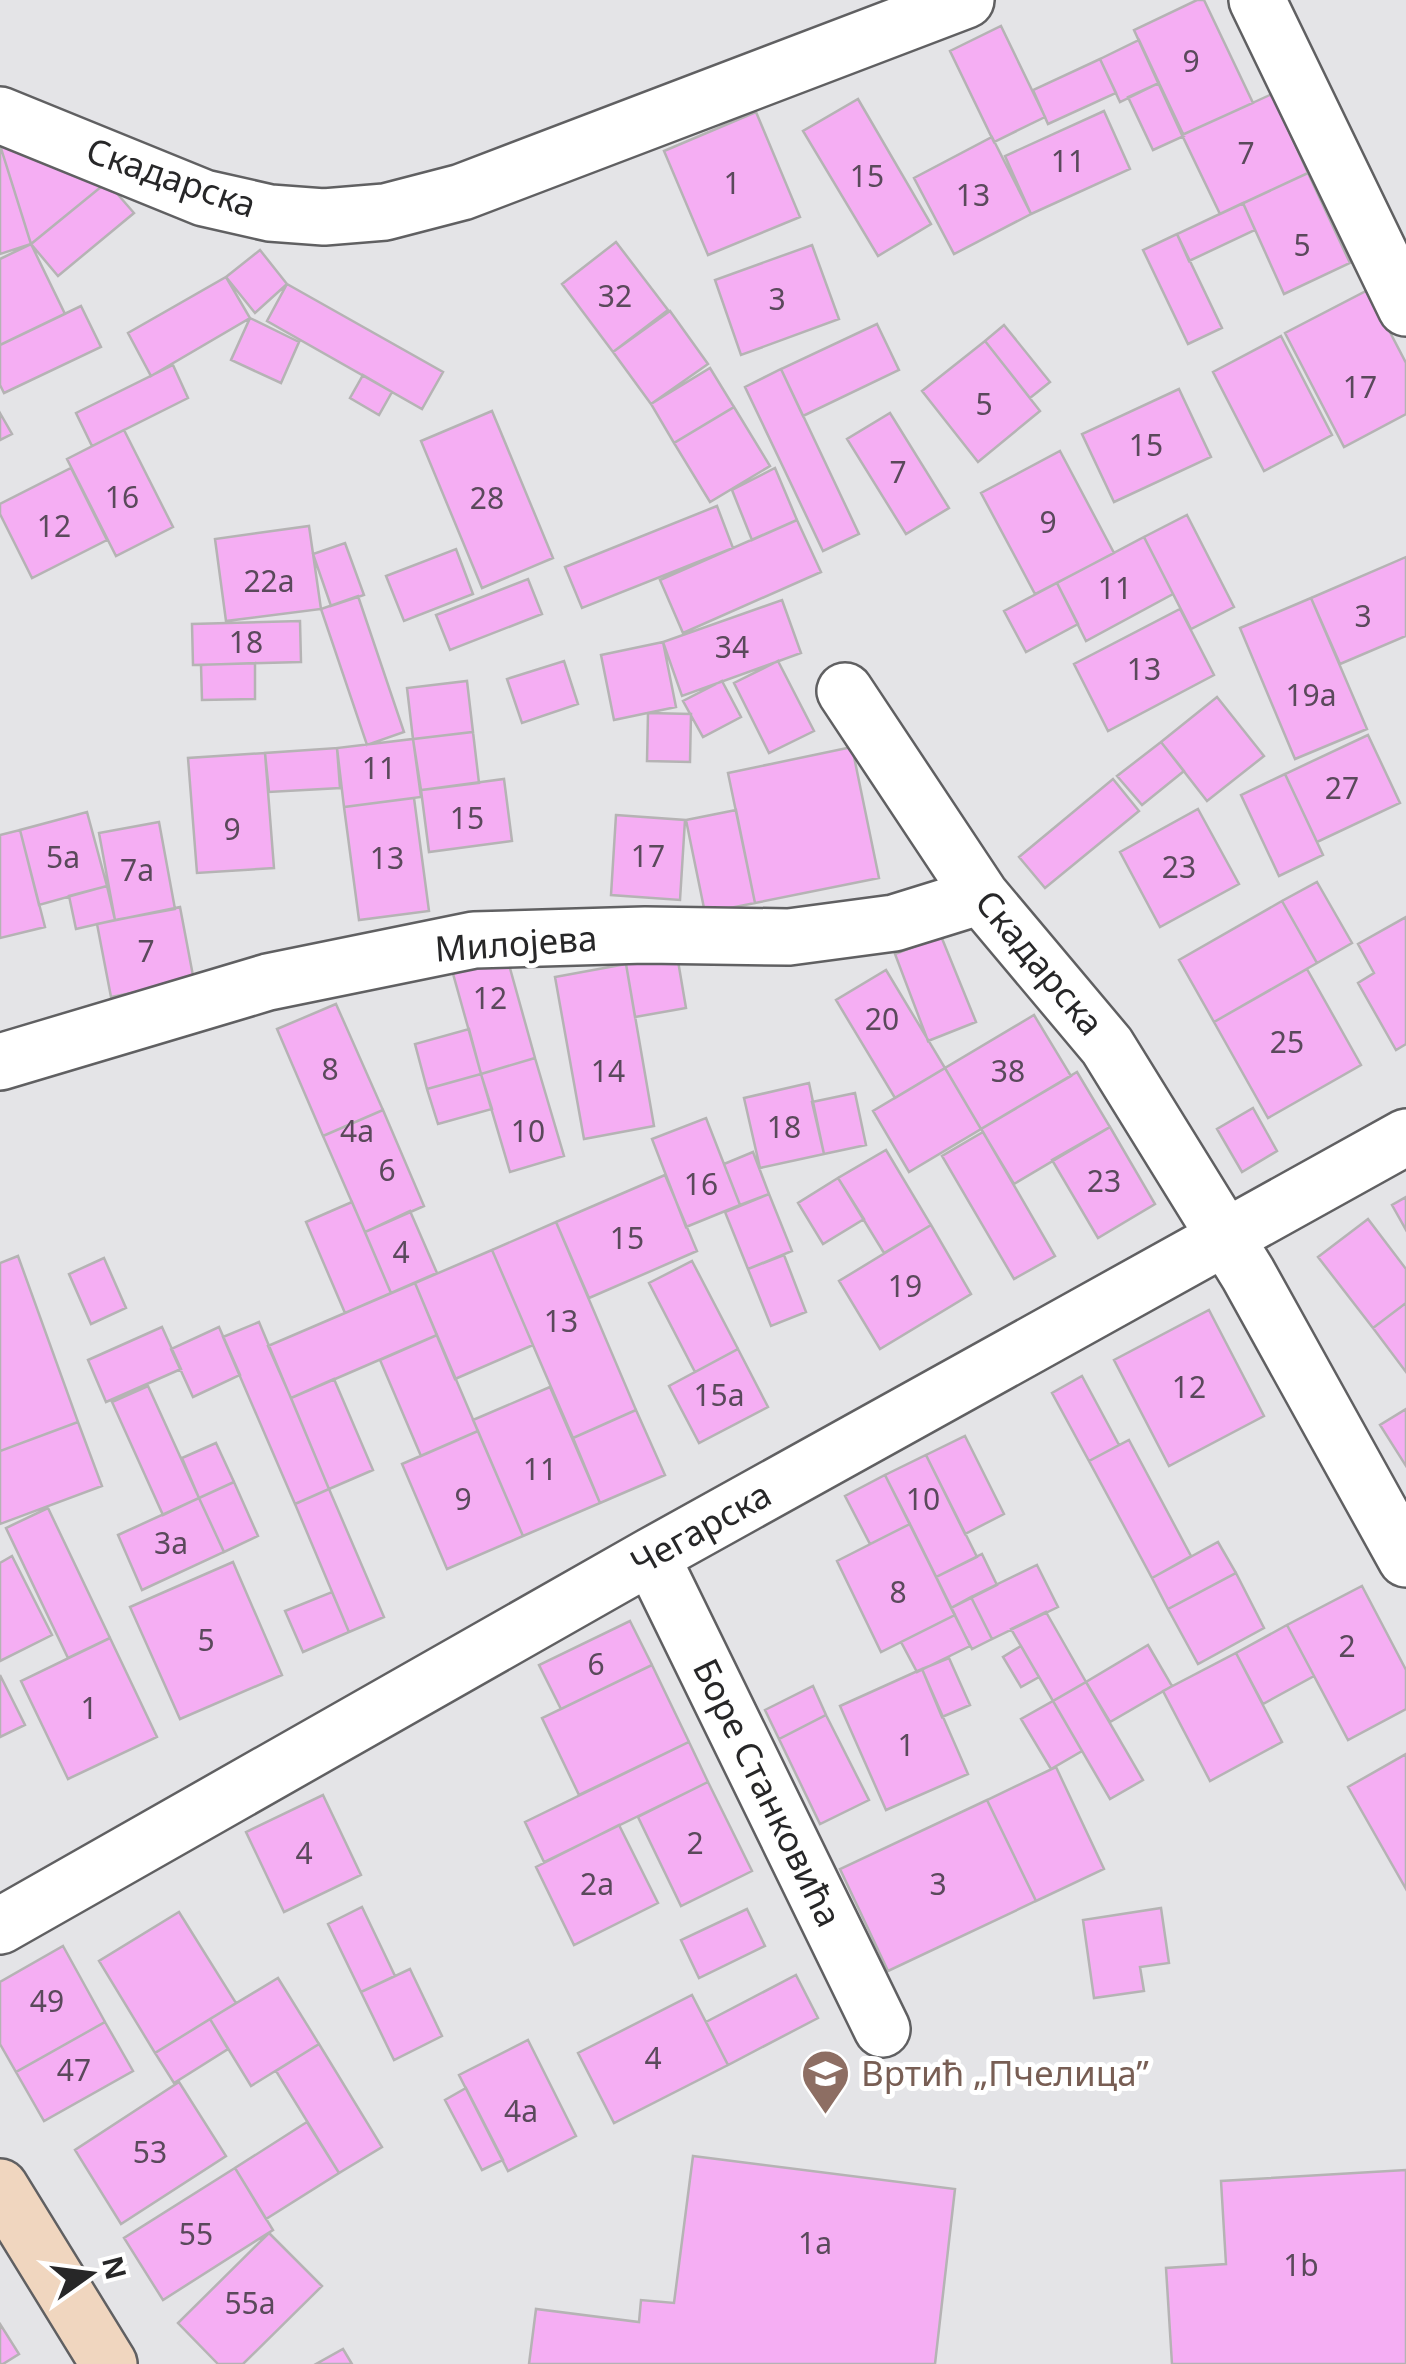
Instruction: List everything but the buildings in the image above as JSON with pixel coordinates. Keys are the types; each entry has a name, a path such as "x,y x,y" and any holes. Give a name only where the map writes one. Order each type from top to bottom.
{"main road":[{"path":"0,2187 109,2364"}],"street":[{"name":"Скадарска","path":"0,114 204,198 270,213 324,217 385,212 462,192 966,0"},
{"path":"1256,0 1406,308"},
{"name":"Скадарска","path":"845,690 981,896 1108,1046 1226,1238 1406,1559"},
{"name":"Милојева","path":"0,1062 268,982 474,940 789,937 894,923 981,896"},
{"name":"Чегарска","path":"0,1926 651,1556 1406,1137"},
{"name":"Боре Станковића","path":"651,1556 882,2029"}],"place":[{"name":"Вртић „Пчелица”","path":"826,2116"}]}
